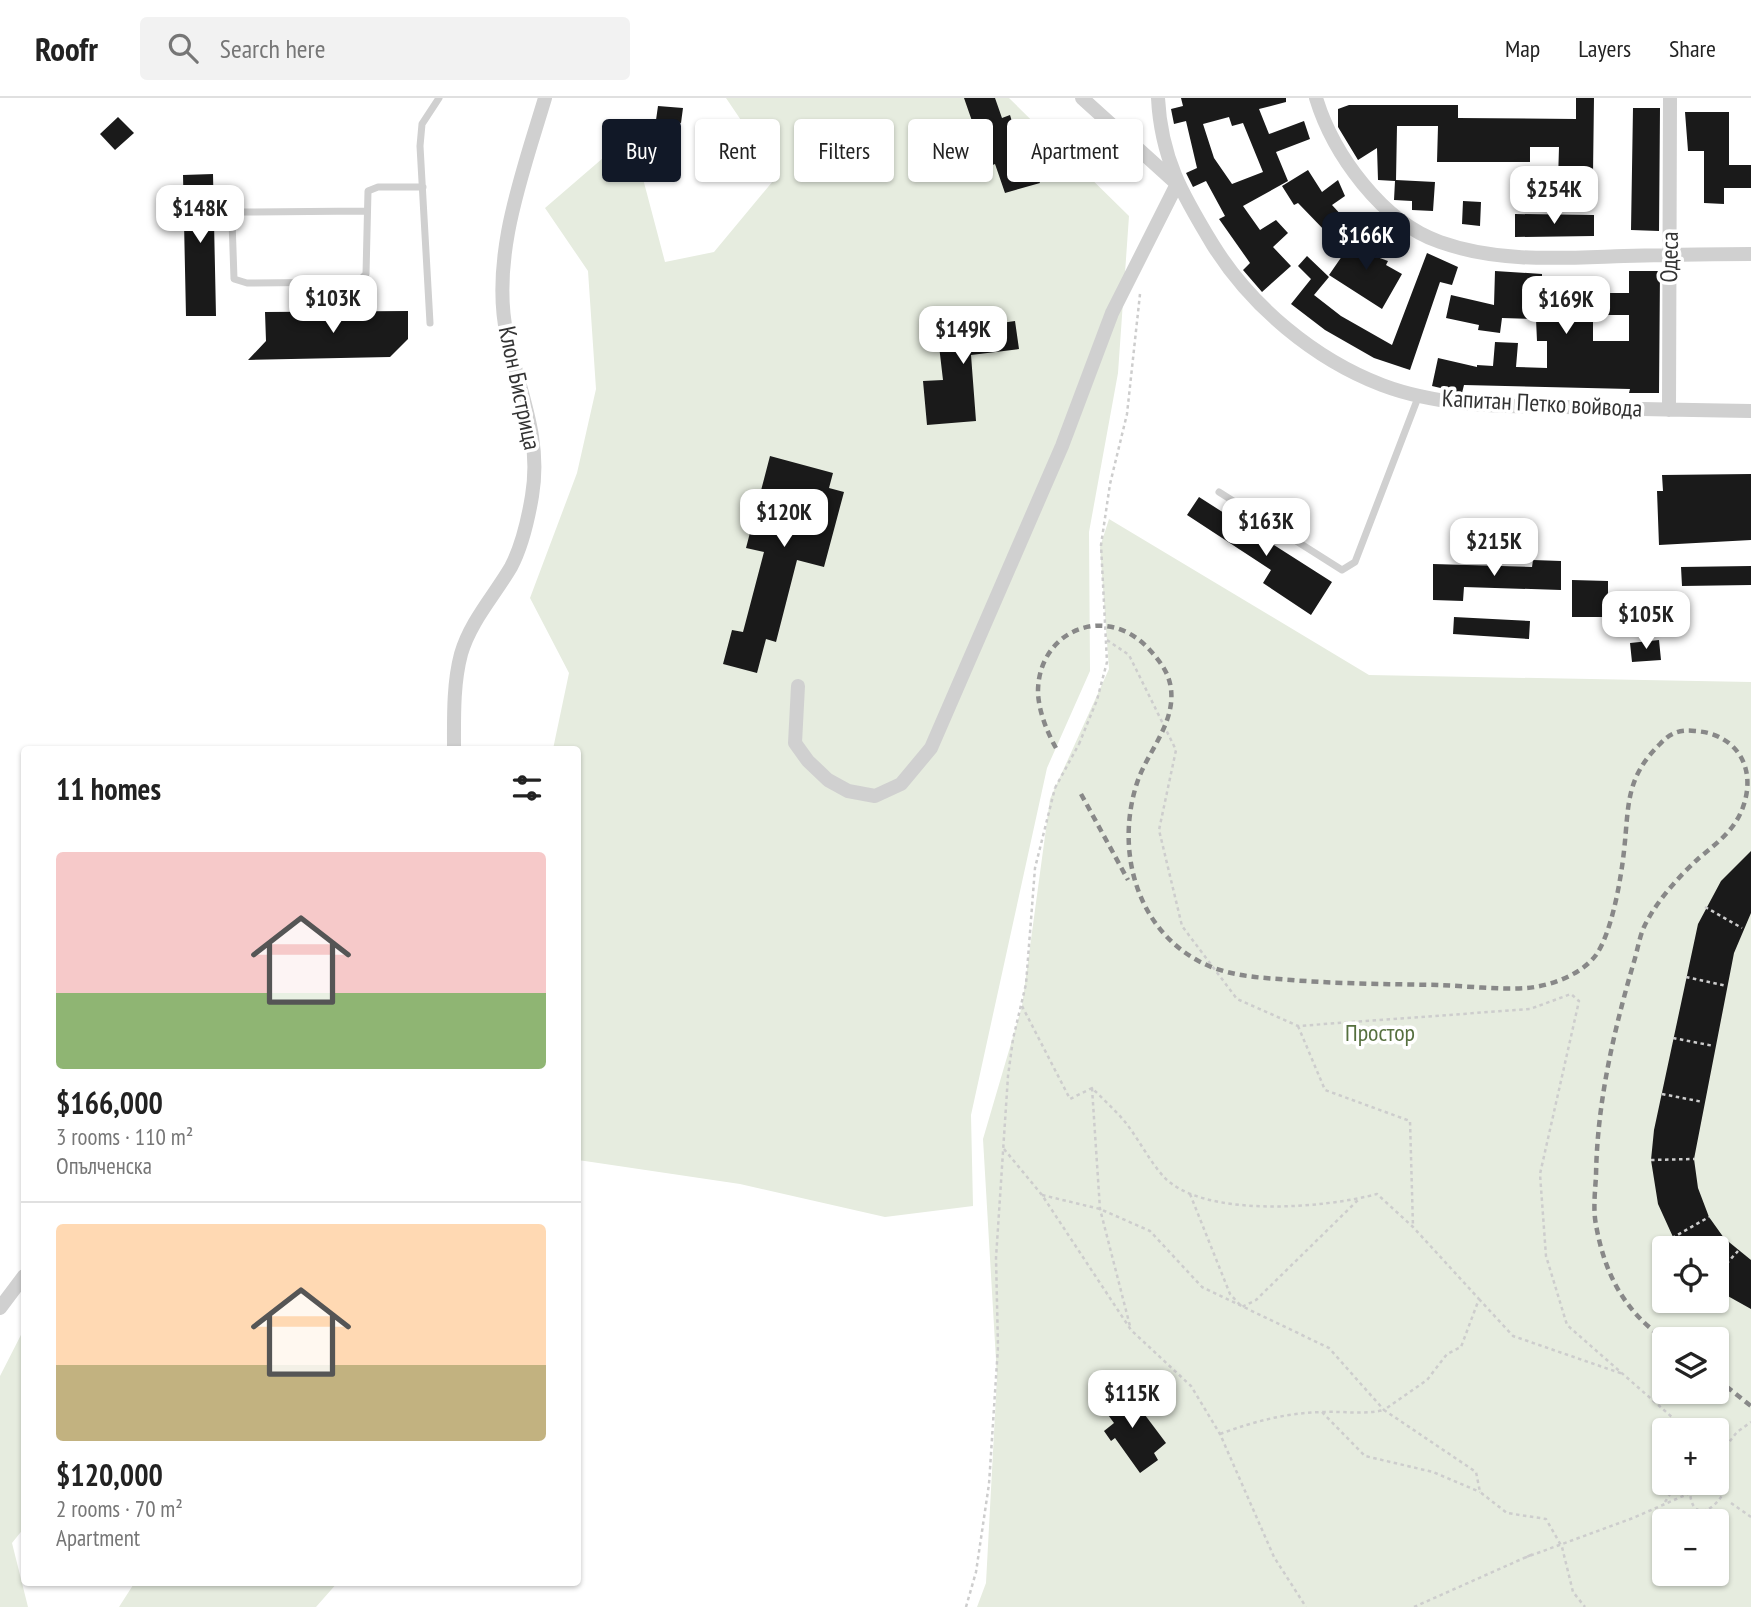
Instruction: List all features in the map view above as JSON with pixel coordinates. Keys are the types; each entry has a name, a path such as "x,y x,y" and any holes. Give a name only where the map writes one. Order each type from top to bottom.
{"street":[{"name":"Клон Бистрица","path":"454,746 454,707 461,654 475,622 512,565 524,533 533,495 536,447 507,336 503,298 508,236 545,98"},
{"path":"798,686 796,743 808,761 828,779 848,791 875,796 901,784 931,748 1062,446 1112,313 1145,241 1177,184 1082,98"},
{"name":"Капитан Петко войвода","path":"1158,98 1165,154 1177,184 1230,272 1300,338 1345,367 1383,385 1480,405 1751,411"},
{"path":"1315,98 1323,122 1350,170 1407,225 1437,241 1504,257 1751,254"},
{"name":"Одеса","path":"1669,410 1671,101"},
{"path":"0,1307 21,1280"}],"lane":[{"path":"430,323 422,187 422,124 439,98"},
{"path":"365,211 241,212 232,220 233,279 247,283 358,282 366,274 365,211 368,191 378,187 422,187"},
{"path":"1219,492 1342,570 1355,562 1419,394"}],"path":[{"path":"966,1607 976,1572 989,1484 998,1347 996,1258 1004,1149 1013,1039 1022,1006 1035,868 1055,788 1079,744 1104,678 1108,640 1101,545 1107,498 1127,414 1140,293"},
{"path":"1108,640 1129,655 1176,750 1159,830 1182,926 1237,999 1298,1026 1530,1009 1571,994 1578,1002 1540,1174 1546,1256 1567,1325 1673,1418"},
{"path":"1705,907 1742,928"},
{"path":"1686,977 1727,986"},
{"path":"1022,1006 1070,1099 1092,1088"},
{"path":"1298,1026 1325,1090 1410,1121 1413,1227"},
{"path":"1673,1038 1714,1046"},
{"path":"1092,1088 1125,1122 1164,1178 1190,1194 1243,1205 1309,1204 1359,1199 1377,1194 1413,1227 1513,1336 1627,1375"},
{"path":"1092,1088 1100,1209 1131,1330"},
{"path":"1662,1094 1703,1102"},
{"path":"1004,1149 1042,1195 1131,1330 1191,1386 1220,1434 1274,1557 1306,1607"},
{"path":"1651,1160 1693,1159"},
{"path":"1190,1194 1230,1294 1242,1307"},
{"path":"1042,1195 1100,1209 1150,1231 1202,1287 1329,1348 1384,1410 1476,1472 1480,1492"},
{"path":"1242,1307 1256,1300 1359,1199"},
{"path":"1676,1236 1710,1217"},
{"path":"1729,1261 1738,1251"},
{"path":"1220,1434 1258,1419 1322,1412 1365,1415 1384,1410 1427,1380 1447,1354 1461,1347 1479,1299"},
{"path":"1322,1412 1365,1456 1433,1472 1480,1492 1507,1513 1546,1519 1560,1544 1573,1592 1585,1607"},
{"path":"1729,1442 1737,1432 1751,1422"},
{"path":"1664,1503 1669,1495"},
{"path":"1414,1607 1560,1544 1633,1518 1685,1495"},
{"path":"1691,1495 1698,1505 1714,1509"},
{"path":"1725,1508 1735,1497"},
{"path":"1731,1503 1751,1517"}],"green space":[{"path":"726,98 1009,98 1030,119 1007,119 1007,182 1094,182 1129,216 1118,373 1089,532 1090,671 1047,768 971,1115 973,1206 885,1217 740,1184 581,1160 581,746 554,746 569,673 530,598 577,473 596,389 588,271 545,208 602,159 602,182 644,182 665,262 714,252 772,182 780,182 780,119 740,119"},
{"name":"Простор","path":"1109,519 1369,675 1751,682 1751,1607 977,1607 986,1583 997,1377 983,1139 1022,1006 1050,799 1109,669 1100,547"},
{"path":"21,1335 21,1532 12,1543 28,1607 0,1607 0,1376"},
{"path":"132,1586 334,1586 316,1607 119,1607"}],"building":[{"path":"964,98 995,98 1002,118 1010,115 1011,119 1007,119 1007,182 1040,183 1005,193 995,164 993,165 993,119 971,119"},
{"path":"1181,98 1286,98 1286,102 1259,109 1269,134 1304,121 1310,139 1276,152 1288,181 1243,206 1260,230 1276,220 1288,233 1273,247 1291,266 1262,292 1243,270 1250,263 1219,219 1225,216 1206,181 1193,187 1186,173 1197,168 1186,121 1174,124 1171,109 1183,106","holes":["1229,117 1232,126 1243,123 1263,172 1232,184 1214,158 1203,124"]},
{"path":"1576,98 1594,98 1593,173 1573,173 1573,182 1558,181 1559,147 1530,147 1530,162 1437,162 1438,126 1397,126 1396,180 1435,182 1433,211 1412,210 1412,201 1394,200 1395,181 1378,180 1377,148 1358,160 1338,127 1338,109 1349,105 1458,105 1458,118 1576,119"},
{"path":"658,106 683,108 681,123 681,119 656,119"},
{"path":"1633,108 1660,108 1659,231 1631,230"},
{"path":"1685,112 1729,112 1729,165 1751,165 1751,188 1724,188 1724,204 1704,203 1704,151 1688,151"},
{"path":"118,117 134,133 115,150 100,134"},
{"path":"1308,170 1322,192 1338,180 1345,196 1332,205 1344,218 1329,235 1298,203 1294,205 1282,186"},
{"path":"213,174 216,316 186,316 183,175"},
{"path":"1463,201 1481,202 1480,226 1462,224"},
{"path":"1515,214 1594,215 1594,236 1515,237"},
{"path":"1358,233 1376,245 1369,254 1388,261 1386,265 1402,274 1382,309 1329,275"},
{"path":"1427,253 1458,267 1452,285 1440,282 1410,370 1374,358 1325,330 1291,304 1311,279 1298,266 1307,256 1329,277 1314,295 1341,316 1392,345"},
{"path":"1495,271 1542,274 1542,293 1629,293 1629,271 1660,271 1659,393 1629,393 1630,389 1464,385 1462,393 1432,386 1438,358 1477,367 1493,366 1495,342 1518,343 1516,367 1547,368 1547,341 1537,341 1536,319 1502,318 1500,333 1478,330 1479,325 1446,318 1451,295 1494,305","holes":["1593,315 1629,315 1629,341 1593,341"]},
{"path":"408,311 408,339 390,357 248,360 266,341 265,312"},
{"path":"979,315 980,326 1015,321 1019,349 971,355 976,421 927,425 923,381 943,380 936,320"},
{"path":"770,456 833,473 829,488 844,492 824,567 797,560 776,642 766,639 757,673 723,664 732,630 743,632 764,552 746,548"},
{"path":"1751,474 1751,540 1659,545 1657,491 1663,491 1662,475"},
{"path":"1199,497 1332,582 1311,615 1263,583 1271,570 1187,515"},
{"path":"1533,560 1561,561 1561,590 1464,587 1463,601 1433,600 1433,564 1532,567"},
{"path":"1751,566 1751,585 1682,586 1681,567"},
{"path":"1572,580 1608,581 1608,617 1572,617"},
{"path":"1454,617 1530,621 1529,639 1453,634"},
{"path":"1659,640 1661,660 1632,662 1630,643"},
{"path":"1751,851 1751,913 1734,953 1694,1159 1698,1188 1709,1217 1723,1236 1673,1236 1658,1204 1651,1160 1654,1130 1698,924 1721,881"},
{"path":"1729,1242 1751,1260 1751,1309 1729,1297"},
{"path":"1124,1387 1166,1443 1154,1453 1158,1460 1140,1473 1115,1438 1111,1441 1104,1431 1114,1423 1100,1404"}],"railway":[{"path":"1056,748 1044,722 1038,693 1041,672 1049,654 1061,640 1076,630 1094,626 1112,627 1131,634 1160,662 1171,689 1165,725 1138,780 1131,808 1129,836 1131,863 1138,890 1150,915 1167,937 1188,955 1214,968 1242,975 1328,982 1527,988 1545,985 1574,974 1590,962 1602,945 1618,890 1631,793 1640,769 1649,757 1668,737 1680,731 1709,733 1730,744 1741,758 1747,773 1743,807 1725,835 1668,890 1644,927 1613,1043 1599,1122 1594,1201 1600,1243 1618,1290 1652,1330"},
{"path":"1081,794 1128,880"},
{"path":"1729,1389 1751,1406"}]}
